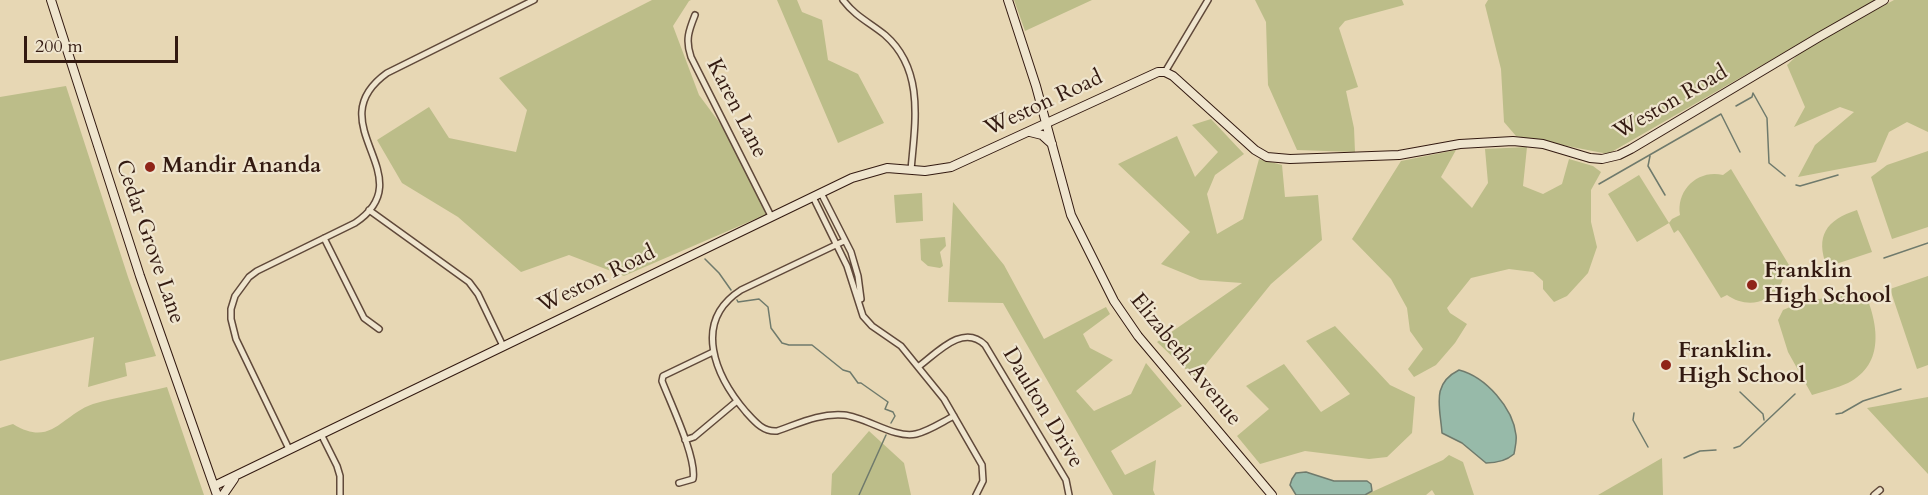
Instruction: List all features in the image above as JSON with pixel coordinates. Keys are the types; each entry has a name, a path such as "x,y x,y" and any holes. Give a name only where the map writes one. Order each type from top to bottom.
{"street":[{"name":"Cedar Grove Lane","path":"51,0 140,276 217,495"},
{"path":"290,449 236,339 231,319 235,296 249,277 355,223 365,216 377,201 380,176 362,124 364,101 377,80 534,0"},
{"path":"843,0 862,20 890,41 908,66 915,95 911,170"},
{"name":"Elizabeth Avenue","path":"1008,0 1047,123 1071,215 1087,249 1121,312 1138,336 1272,495"},
{"path":"1166,72 1208,0"},
{"name":"Weston Road","path":"214,486 771,216 868,172 887,168 935,170 951,167 1152,74 1166,72 1255,150 1267,157 1290,159 1399,155 1460,144 1513,141 1543,144 1590,158 1602,159 1631,149 1884,0"},
{"name":"Karen Lane","path":"695,15 687,35 687,48 771,216"},
{"path":"1028,131 1042,135 1053,145"},
{"path":"817,195 851,252 863,316"},
{"path":"817,195 851,277 863,316 872,326 902,346 944,399 982,465 983,481 976,495"},
{"path":"369,210 469,282 478,294 503,346"},
{"path":"324,238 364,318 379,329"},
{"path":"844,241 733,295 721,308 712,333 713,352 722,377 737,401 757,424 771,431 819,416 835,415 855,417 897,432 915,435 954,416"},
{"name":"Daulton Drive","path":"918,367 957,339 970,336 979,339 985,345 1066,480 1069,495"},
{"path":"679,483 693,479 695,472 662,381 663,376 713,352"},
{"path":"685,440 694,437 737,401"},
{"path":"321,434 337,466 340,476 340,495"},
{"path":"223,495 230,483 240,474"},
{"path":"1874,495 1880,490"}],"green space":[{"path":"652,0 691,0 673,26 699,95 722,126 767,214 624,276 569,255 521,272 458,217 402,183 377,140 429,107 449,138 516,152 527,110 499,78"},
{"path":"777,0 797,0 802,12 822,20 828,60 858,74 884,123 838,143"},
{"path":"1014,0 1092,0 1025,31"},
{"path":"1255,0 1402,0 1404,5 1345,21 1339,28 1358,87 1346,91 1354,128 1355,152 1297,150 1268,85 1266,22"},
{"path":"1488,0 1875,0 1608,154 1516,136 1504,122 1501,69 1485,5"},
{"path":"1894,0 1928,0 1928,132 1907,122 1889,132 1876,162 1798,177 1815,145 1854,112 1840,107 1794,127 1805,107 1787,65 1804,49"},
{"path":"66,86 156,356 125,363 127,376 88,387 94,337 0,361 0,97"},
{"path":"1211,119 1244,154 1215,175 1207,194 1217,234 1243,219 1259,159 1282,165 1285,197 1318,195 1322,240 1271,284 1195,378 1157,342 1242,283 1200,280 1161,264 1190,232 1118,164 1177,136 1195,177 1218,152 1192,125"},
{"path":"1527,147 1523,186 1543,194 1562,184 1569,159 1593,166 1601,172 1591,190 1591,222 1597,247 1588,273 1567,296 1554,302 1543,289 1543,281 1533,272 1509,269 1471,278 1447,308 1450,313 1467,324 1455,343 1436,365 1414,377 1408,369 1423,349 1410,331 1407,308 1391,279 1352,239 1401,161 1456,150 1441,177 1472,208 1488,183 1485,149"},
{"path":"1928,151 1928,227 1892,239 1871,177 1887,165"},
{"path":"1731,169 1792,270 1785,275 1774,294 1761,301 1747,303 1727,295 1721,298 1681,234 1678,230 1674,233 1669,223 1680,215 1682,197 1691,183 1705,175 1723,175"},
{"path":"1639,175 1669,223 1637,242 1608,194"},
{"path":"922,193 923,221 896,223 894,195"},
{"path":"953,202 1004,265 1044,339 1106,307 1110,314 1083,334 1090,348 1113,360 1076,391 1094,411 1131,394 1146,363 1182,406 1111,451 1125,475 1156,460 1153,490 1155,495 1113,495 1003,303 948,302"},
{"path":"1857,210 1872,252 1827,267 1822,246 1826,231 1838,219"},
{"path":"945,237 946,246 940,252 943,266 940,268 928,266 921,260 920,239"},
{"path":"1928,276 1928,365 1917,369 1890,289"},
{"path":"1864,291 1873,316 1876,342 1868,365 1860,375 1848,383 1812,395 1788,352 1778,320 1783,310 1802,302"},
{"path":"1335,326 1390,385 1415,397 1412,433 1387,457 1369,459 1305,451 1260,464 1237,436 1269,409 1246,386 1284,364 1321,412 1350,394 1306,341"},
{"path":"167,387 204,495 0,495 0,428 13,424 37,433 47,431 93,404"},
{"path":"1928,397 1928,474 1867,408"},
{"path":"869,431 904,463 911,495 831,495 832,474"},
{"path":"1449,455 1463,462 1474,495 1435,495 1432,490 1426,495 1365,495 1443,460"},
{"path":"1662,458 1663,495 1598,495"}],"shaded area":[{"path":"1459,370 1479,379 1504,404 1510,414 1516,440 1514,454 1508,458 1486,463 1462,443 1442,433 1439,405 1441,389 1444,382"},
{"path":"1306,472 1334,481 1367,481 1371,484 1372,491 1365,495 1296,495 1290,485 1292,479 1296,473"}],"waterway":[{"path":"1736,106 1752,97 1753,93 1767,118 1769,163 1785,176"},
{"path":"1599,184 1721,114 1740,152"},
{"path":"1650,156 1648,166 1665,195"},
{"path":"1796,185 1800,186 1838,175"},
{"path":"1884,258 1928,243"},
{"path":"705,259 731,290"},
{"path":"737,300 738,302 759,299 768,307 771,328 782,343 812,345 843,370 850,372 858,383 888,402 885,409 893,412 895,416 891,423"},
{"path":"1836,414 1863,401 1901,389"},
{"path":"1740,392 1763,414 1764,420"},
{"path":"1734,448 1740,446 1795,394"},
{"path":"1634,413 1633,420 1648,447"},
{"path":"859,495 886,435"},
{"path":"1684,458 1700,451 1716,450"}],"place":[{"name":"Mandir Ananda","path":"150,167"},
{"name":"Franklin High School","path":"1752,285"},
{"name":"Franklin. High School","path":"1666,365"}]}
